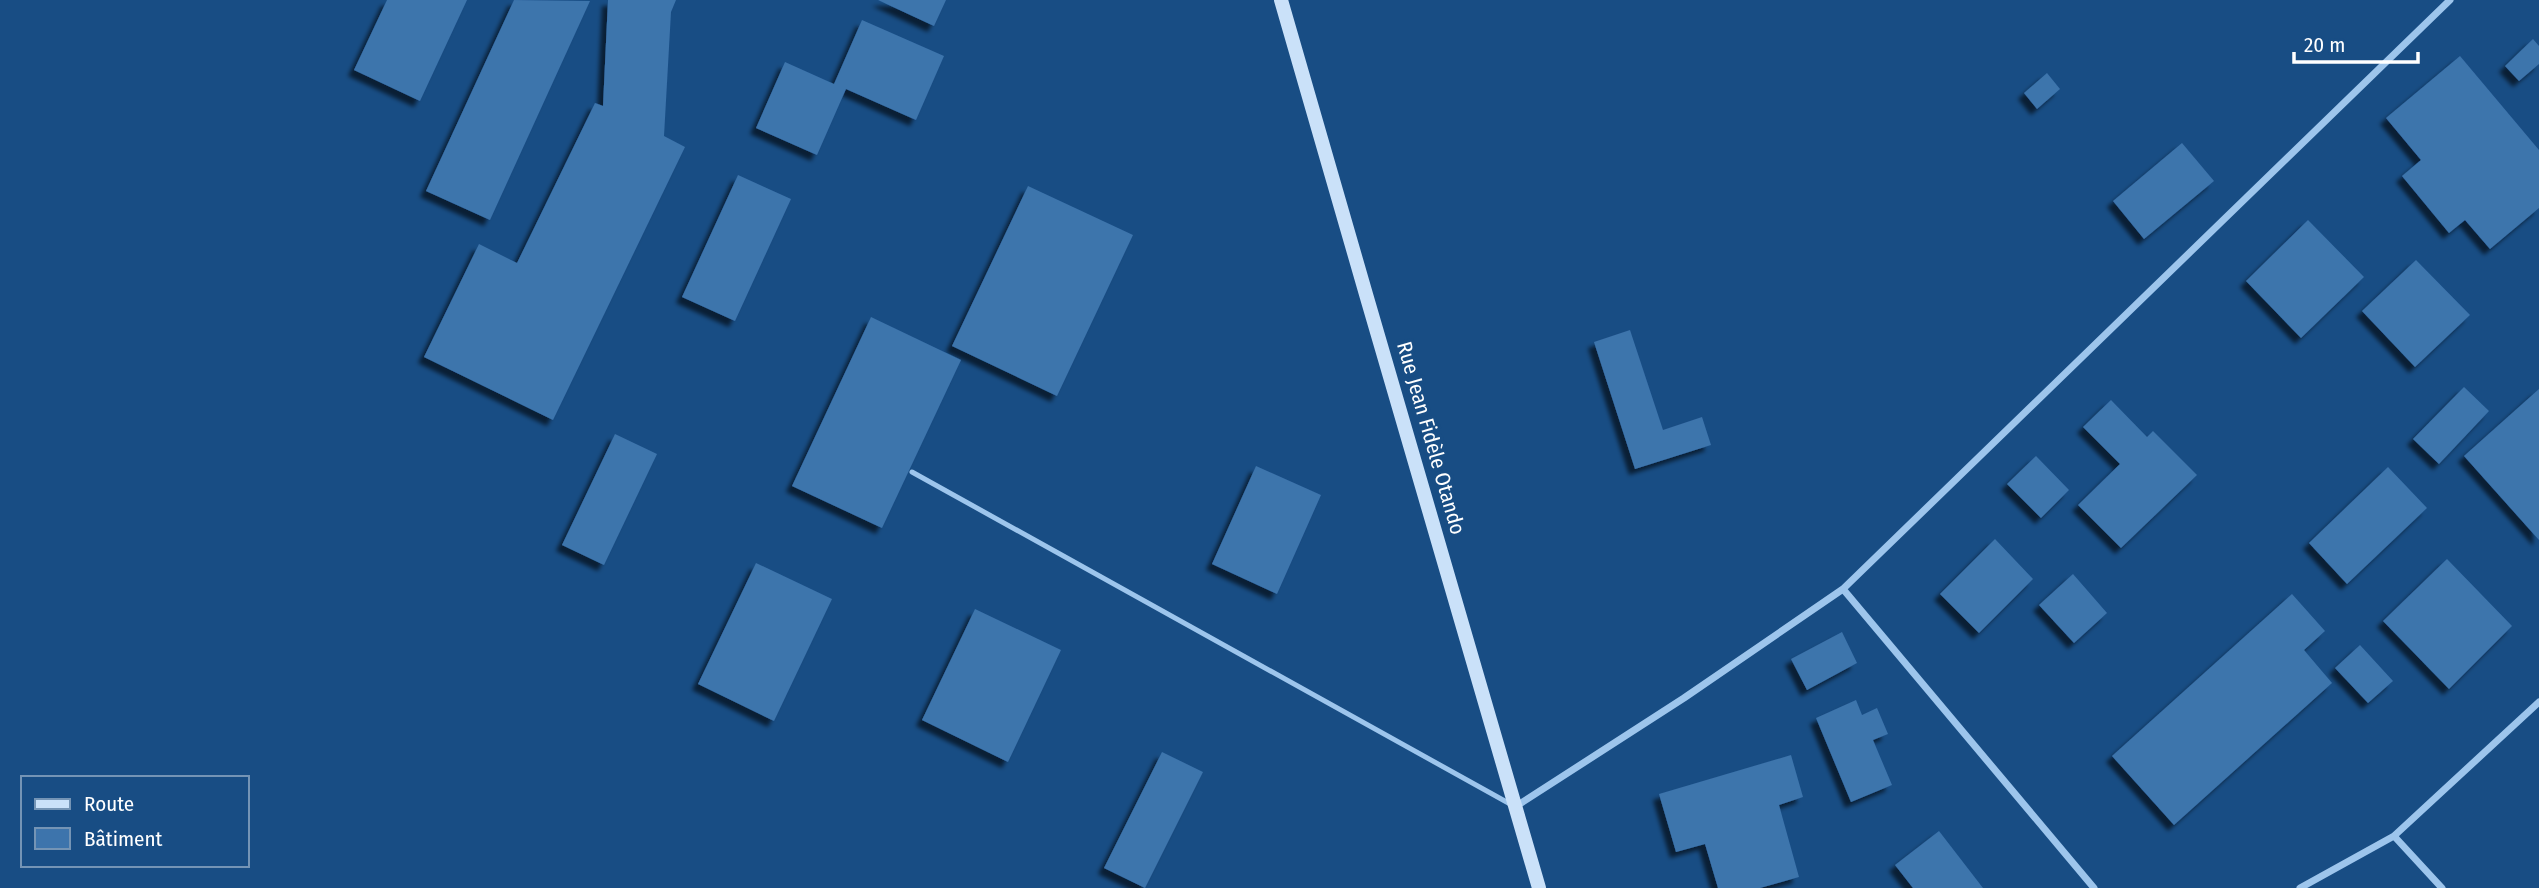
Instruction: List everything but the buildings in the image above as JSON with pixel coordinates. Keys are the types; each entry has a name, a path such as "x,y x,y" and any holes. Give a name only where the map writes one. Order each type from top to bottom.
{"street":[{"name":"Rue Jean Fidèle Otando","path":"1281,0 1539,888"},
{"path":"1515,807 1685,698 1843,589 2450,0"},
{"path":"1843,589 2095,888"},
{"path":"2300,888 2394,836 2539,702"},
{"path":"2394,836 2442,888"}],"lane":[{"path":"912,472 1515,807"}]}
